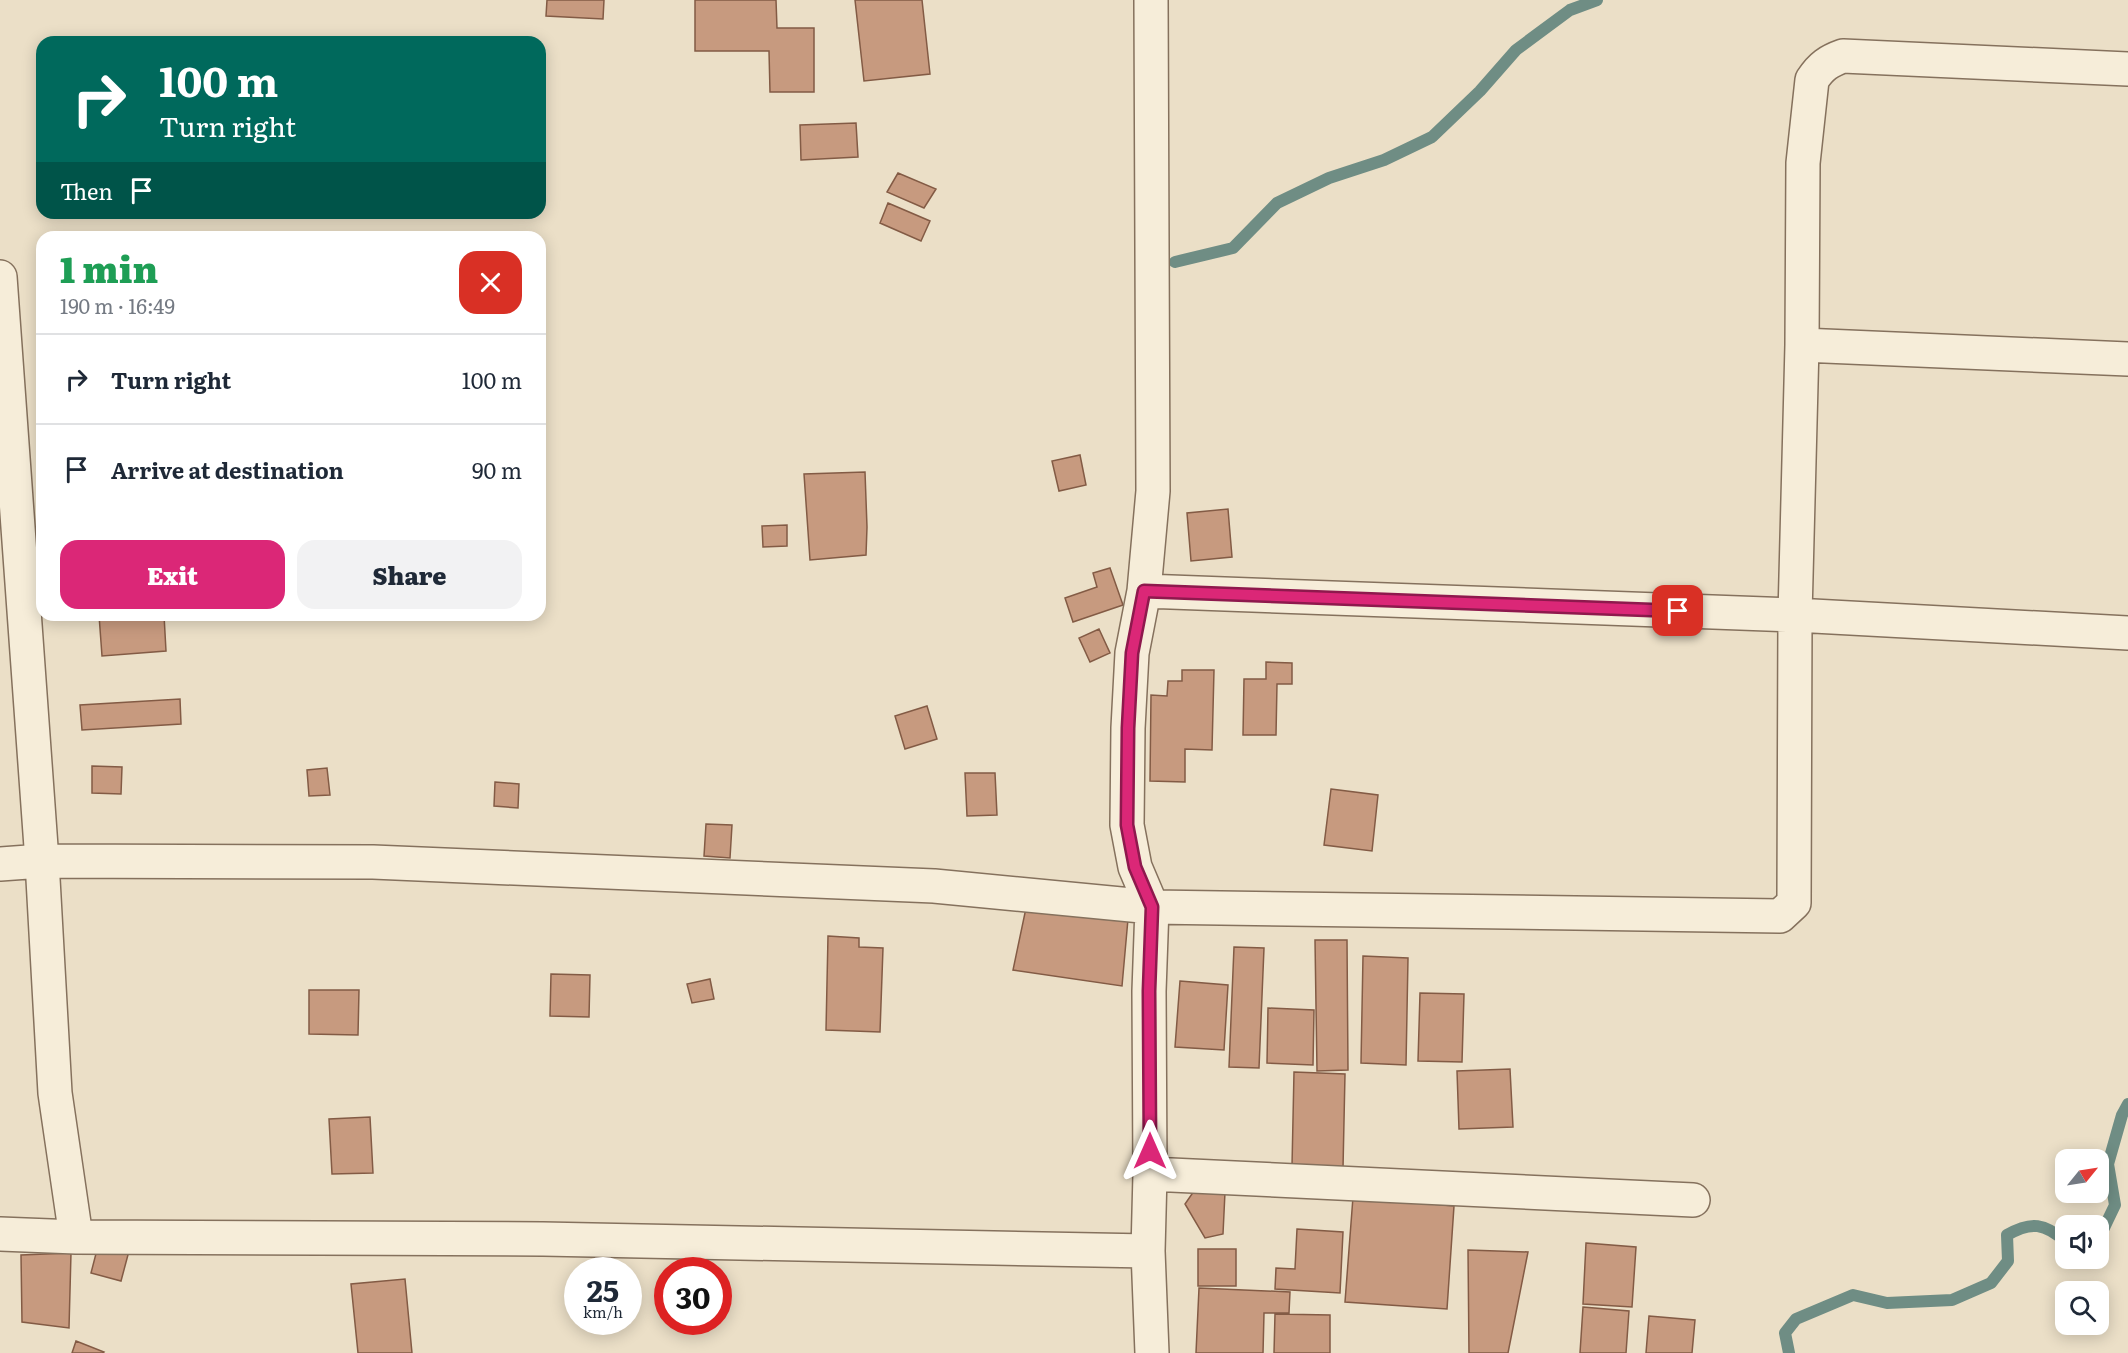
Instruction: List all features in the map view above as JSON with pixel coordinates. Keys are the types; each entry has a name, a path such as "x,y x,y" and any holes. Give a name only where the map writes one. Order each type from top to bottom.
{"street":[{"path":"1151,0 1153,491 1144,591 1132,653 1128,728 1127,825 1135,867 1152,907 1149,991 1148,1251 1152,1353"},
{"path":"0,864 42,861 385,863 934,886 1152,907 1780,916 1794,903 1794,615 1802,345 1803,163 1812,80 1819,68 1829,61 1844,56 2128,69"},
{"path":"0,277 1,323 42,861 55,1093 76,1237"},
{"path":"1802,345 2128,359"},
{"path":"1144,591 1794,615 2128,633"},
{"path":"1150,1174 1693,1200"},
{"path":"0,1234 76,1237 555,1239 1148,1251"}],"building":[{"path":"547,0 604,0 603,19 546,16"},
{"path":"695,0 776,0 777,28 814,28 814,92 770,92 769,51 695,51"},
{"path":"855,0 922,0 930,74 864,81"},
{"path":"856,123 858,157 801,160 800,125"},
{"path":"898,173 936,189 924,208 887,192"},
{"path":"888,203 930,221 921,241 880,223"},
{"path":"1080,455 1086,485 1059,491 1052,461"},
{"path":"865,472 866,555 810,560 804,474"},
{"path":"1228,509 1232,557 1191,561 1187,513"},
{"path":"787,525 787,546 763,547 762,526"},
{"path":"1110,568 1123,605 1073,622 1065,598 1097,587 1093,573"},
{"path":"99,621 164,621 166,651 102,656"},
{"path":"1099,629 1110,653 1090,662 1079,638"},
{"path":"1266,662 1292,663 1292,684 1277,684 1276,735 1243,735 1244,679 1266,679"},
{"path":"1182,670 1214,670 1212,750 1185,749 1185,782 1150,781 1151,695 1167,696 1168,681 1182,681"},
{"path":"180,699 181,724 82,730 80,705"},
{"path":"927,706 937,739 905,749 895,716"},
{"path":"92,766 122,767 121,794 92,793"},
{"path":"327,768 330,795 309,796 307,770"},
{"path":"965,773 995,773 997,815 967,816"},
{"path":"495,782 519,784 518,808 494,806"},
{"path":"1331,789 1378,795 1372,851 1324,845"},
{"path":"706,824 732,825 730,858 704,856"},
{"path":"1026,908 1128,919 1122,986 1013,970"},
{"path":"828,936 859,938 859,947 883,948 880,1032 826,1030"},
{"path":"1315,940 1347,940 1348,1070 1317,1071"},
{"path":"1234,947 1264,948 1259,1068 1229,1067"},
{"path":"1363,956 1408,958 1406,1065 1361,1063"},
{"path":"551,974 590,975 589,1017 550,1016"},
{"path":"710,979 714,999 692,1003 687,984"},
{"path":"1180,981 1228,985 1224,1050 1175,1047"},
{"path":"309,990 359,990 358,1035 309,1034"},
{"path":"1420,993 1464,994 1462,1062 1418,1061"},
{"path":"1268,1008 1314,1010 1313,1065 1267,1063"},
{"path":"1510,1069 1513,1127 1459,1129 1457,1071"},
{"path":"1294,1072 1345,1074 1343,1168 1292,1166"},
{"path":"370,1117 373,1173 332,1174 329,1119"},
{"path":"1194,1191 1225,1192 1223,1234 1205,1238 1185,1204"},
{"path":"1353,1197 1454,1206 1447,1309 1345,1302"},
{"path":"1297,1229 1343,1232 1340,1293 1275,1289 1276,1268 1295,1269"},
{"path":"99,1242 129,1251 121,1281 91,1273"},
{"path":"1586,1243 1636,1247 1632,1307 1583,1304"},
{"path":"1198,1249 1236,1249 1236,1286 1198,1286"},
{"path":"1468,1250 1528,1252 1508,1353 1469,1353"},
{"path":"71,1253 69,1328 22,1322 21,1255"},
{"path":"405,1279 412,1353 358,1353 351,1284"},
{"path":"1199,1288 1290,1292 1289,1313 1264,1313 1263,1353 1196,1353"},
{"path":"1583,1307 1629,1311 1626,1353 1580,1353"},
{"path":"1275,1314 1330,1315 1330,1353 1274,1353"},
{"path":"1649,1316 1695,1320 1692,1353 1646,1353"},
{"path":"76,1341 104,1352 72,1353"}],"waterway":[{"path":"1175,262 1233,248 1277,203 1329,178 1384,160 1432,137 1480,91 1516,50 1570,10 1597,0"},
{"path":"2109,1218 2115,1205 2108,1164 2122,1115 2128,1104"},
{"path":"1789,1353 1785,1333 1796,1319 1853,1295 1887,1303 1952,1300 1991,1283 2008,1261 2007,1235 2031,1226 2038,1226 2055,1234"}],"route":[{"path":"1150,1151 1149,991 1152,907 1135,867 1127,825 1128,728 1132,653 1144,591 1678,611"}]}
